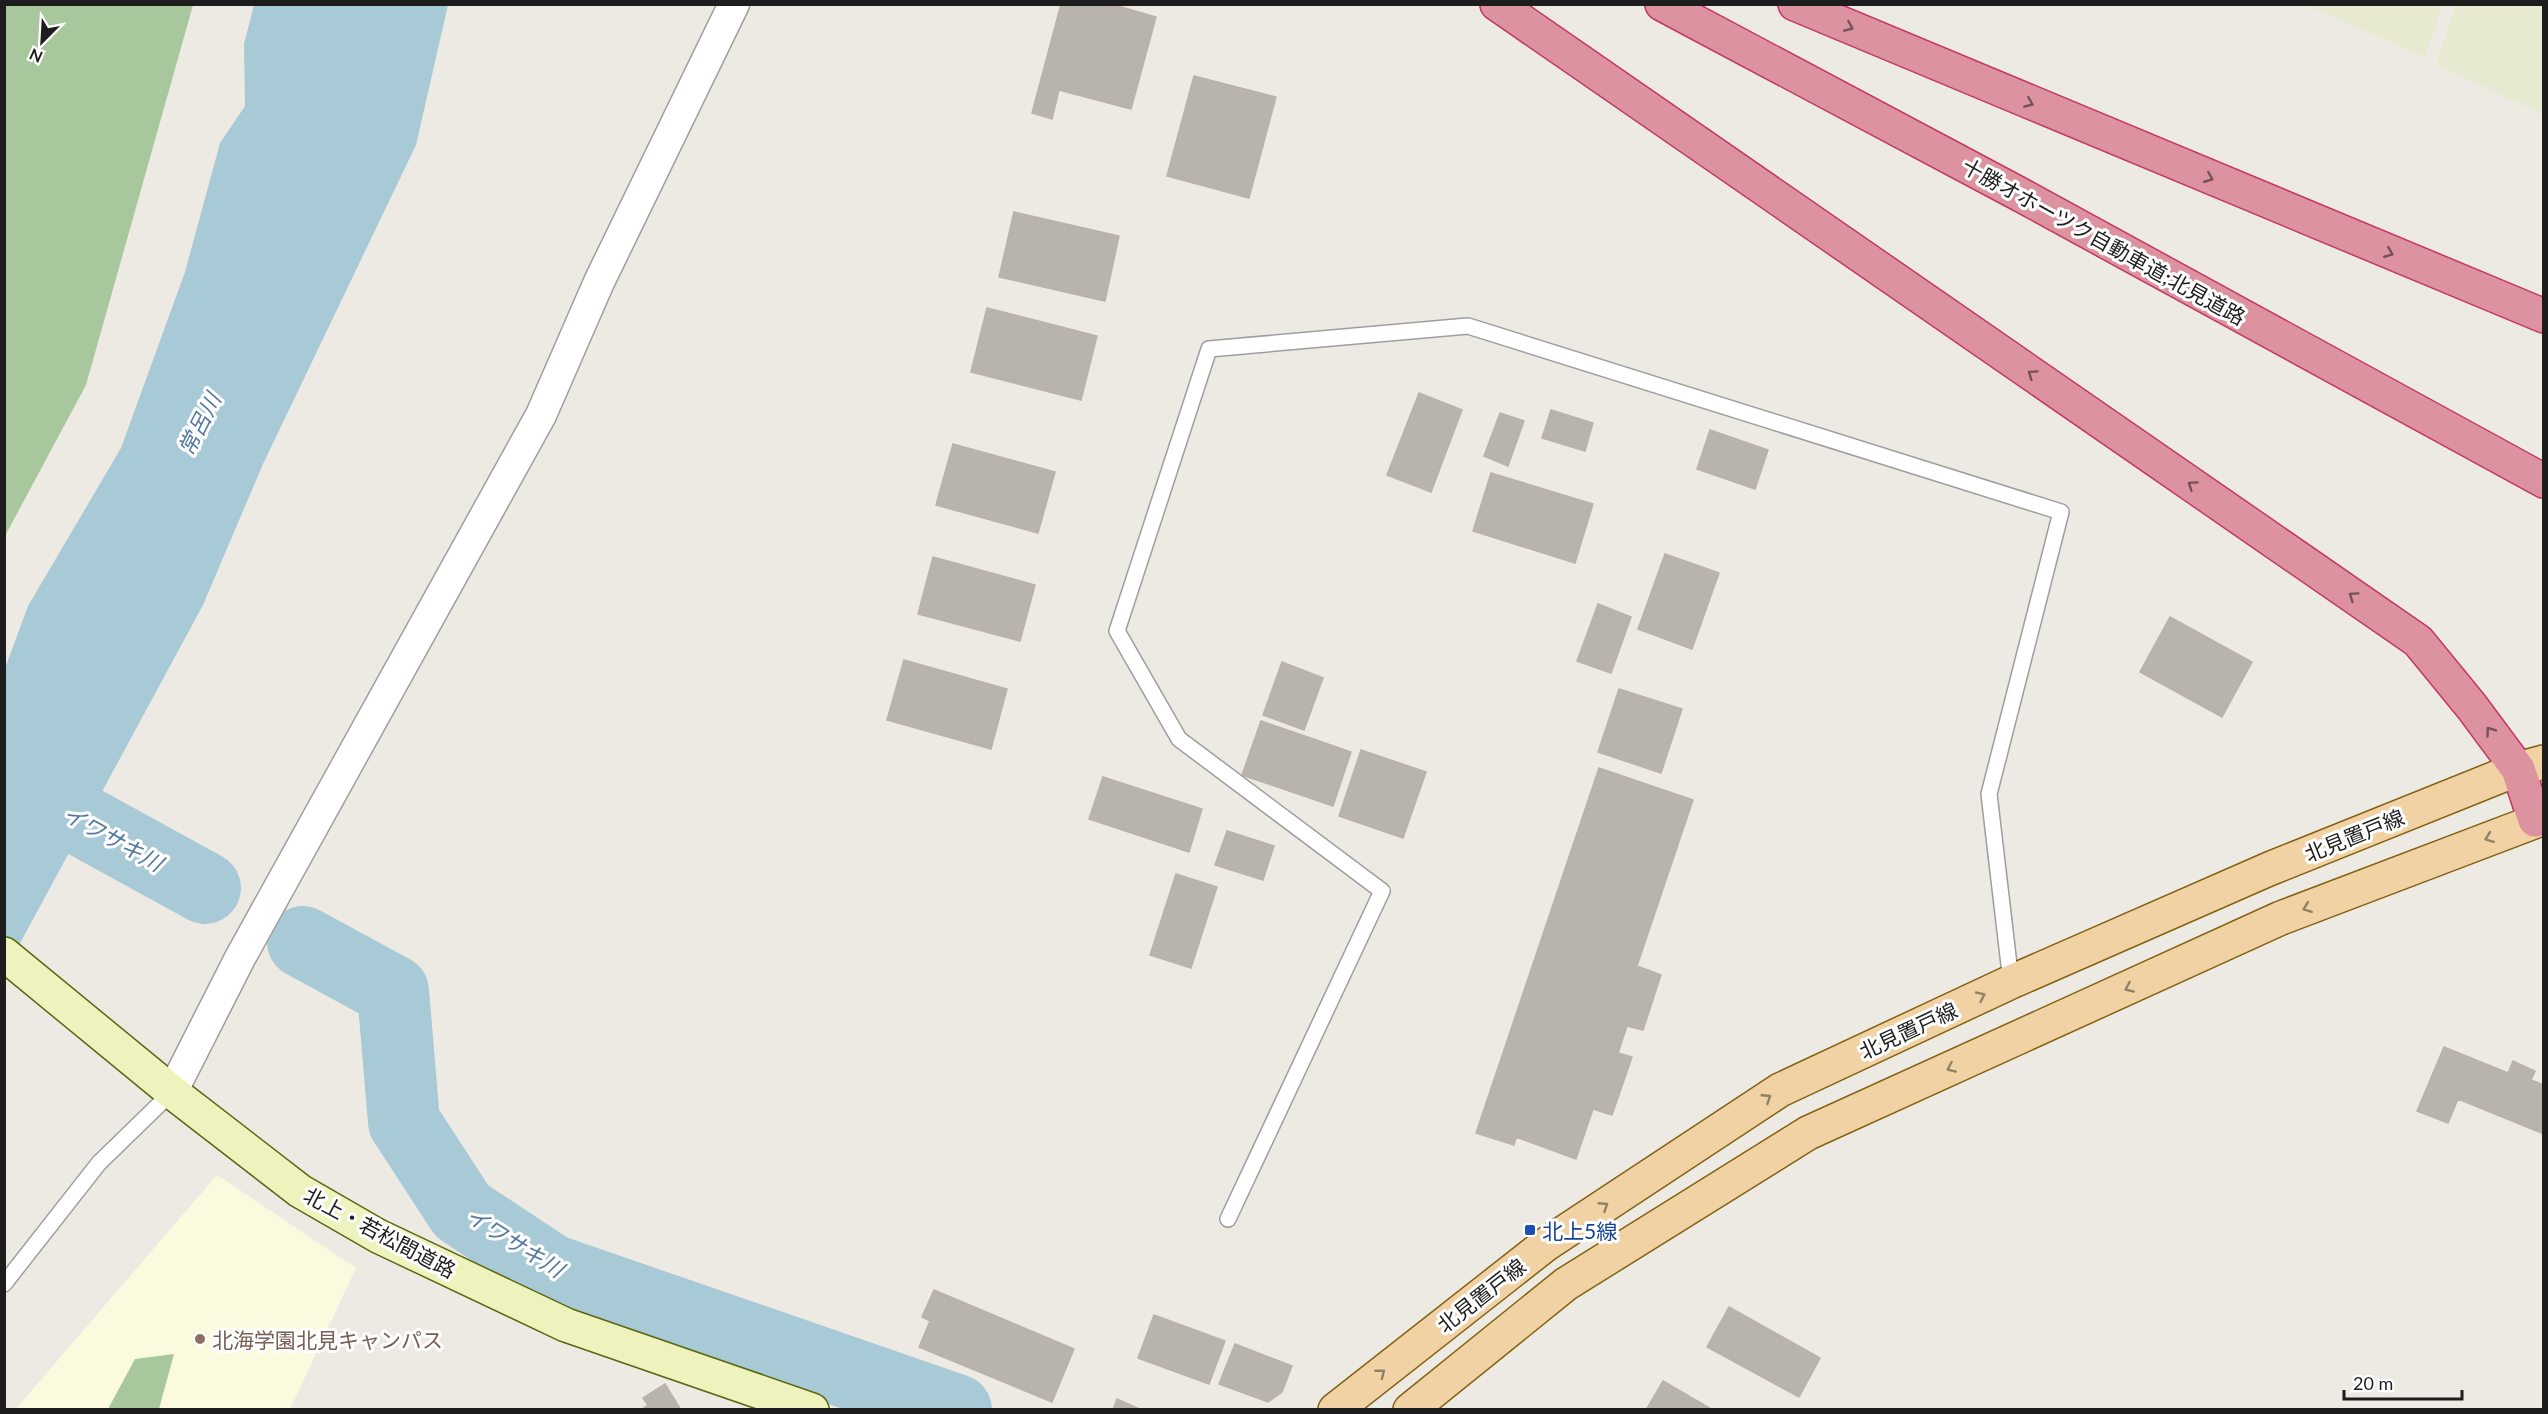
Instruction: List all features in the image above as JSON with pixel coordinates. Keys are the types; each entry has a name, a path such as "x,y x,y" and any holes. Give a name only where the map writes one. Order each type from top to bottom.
{"highway":[{"path":"1497,4 2418,641 2472,707 2530,766 2539,819"},
{"name":"十勝オホーツク自動車道;北見道路","path":"1662,4 2031,201 2544,481"},
{"path":"1795,4 2544,316"}],"main road":[{"name":"北見置戸線","path":"1335,1410 1545,1245 1780,1090 2011,982 2269,870 2530,766"},
{"name":"北見置戸線","path":"1410,1410 1566,1284 1808,1134 2281,918 2539,819"}],"street":[{"path":"172,1092 240,958 541,415 599,282 734,4"},
{"name":"北上・若松間道路","path":"4,954 172,1092 300,1191 378,1236 567,1325 812,1410"}],"lane":[{"path":"1228,1219 1382,891 1179,739 1117,632 1209,349 1468,326 2061,512 1989,794 2011,982"},
{"path":"4,1284 99,1163 172,1092"}],"shaded area":[{"path":"2305,5 2443,5 2425,57"},
{"path":"2456,5 2543,5 2543,115 2436,64"},
{"name":"北海学園北見キャンパス","path":"217,1175 356,1268 290,1409 15,1410"}],"green space":[{"path":"5,4 193,5 86,385 5,536"},
{"path":"174,1354 159,1409 108,1409 135,1359"}],"water":[{"name":"常呂川","path":"254,5 448,5 416,145 263,464 203,605 5,971 4,671 28,606 121,448 185,272 220,143 245,106 244,44"}],"building":[{"path":"1061,4 1111,4 1156,17 1131,109 1059,90 1052,119 1032,113"},
{"path":"1194,76 1276,97 1249,198 1167,176"},
{"path":"1014,212 1119,236 1105,301 999,277"},
{"path":"987,308 1097,336 1081,400 971,372"},
{"path":"1419,393 1462,410 1431,492 1387,475"},
{"path":"1551,410 1593,423 1585,451 1542,438"},
{"path":"1500,413 1524,421 1508,466 1484,456"},
{"path":"1710,430 1768,450 1755,489 1697,469"},
{"path":"953,444 1055,472 1038,533 936,505"},
{"path":"1491,473 1593,504 1575,563 1473,531"},
{"path":"1665,554 1719,573 1692,649 1638,629"},
{"path":"933,557 1035,585 1020,641 918,614"},
{"path":"1598,604 1631,617 1611,673 1577,661"},
{"path":"2170,617 2252,662 2222,717 2140,672"},
{"path":"904,660 1007,689 991,749 887,720"},
{"path":"1282,662 1323,678 1304,730 1263,715"},
{"path":"1619,689 1682,709 1661,773 1598,752"},
{"path":"1261,721 1351,752 1333,806 1242,775"},
{"path":"1361,750 1426,772 1403,838 1339,816"},
{"path":"1599,768 1693,800 1637,966 1661,975 1643,1030 1627,1026 1618,1053 1632,1057 1612,1115 1593,1109 1576,1159 1516,1137 1514,1145 1476,1133"},
{"path":"1103,777 1202,809 1189,852 1089,819"},
{"path":"1227,831 1274,846 1263,880 1215,865"},
{"path":"1176,874 1217,887 1191,968 1150,955"},
{"path":"2444,1047 2508,1073 2513,1061 2535,1071 2531,1080 2544,1085 2544,1134 2458,1099 2448,1123 2417,1111"},
{"path":"934,1290 1074,1349 1052,1402 919,1347 930,1321 922,1317"},
{"path":"1729,1307 1820,1358 1799,1397 1707,1347"},
{"path":"1154,1315 1225,1341 1209,1384 1138,1358"},
{"path":"1235,1344 1292,1366 1282,1392 1268,1402 1219,1384"},
{"path":"1663,1381 1713,1410 1646,1410"},
{"path":"665,1384 681,1410 641,1410 648,1405 643,1398"},
{"path":"1117,1399 1142,1410 1113,1410"}],"waterway":[{"name":"イワサキ川","path":"21,787 205,888"},
{"name":"イワサキ川","path":"303,942 393,991 404,1122 462,1211 551,1270 956,1410"}],"place":[{"name":"北上5線","path":"1530,1230"},
{"name":"北海学園北見キャンパス","path":"200,1339"}]}
